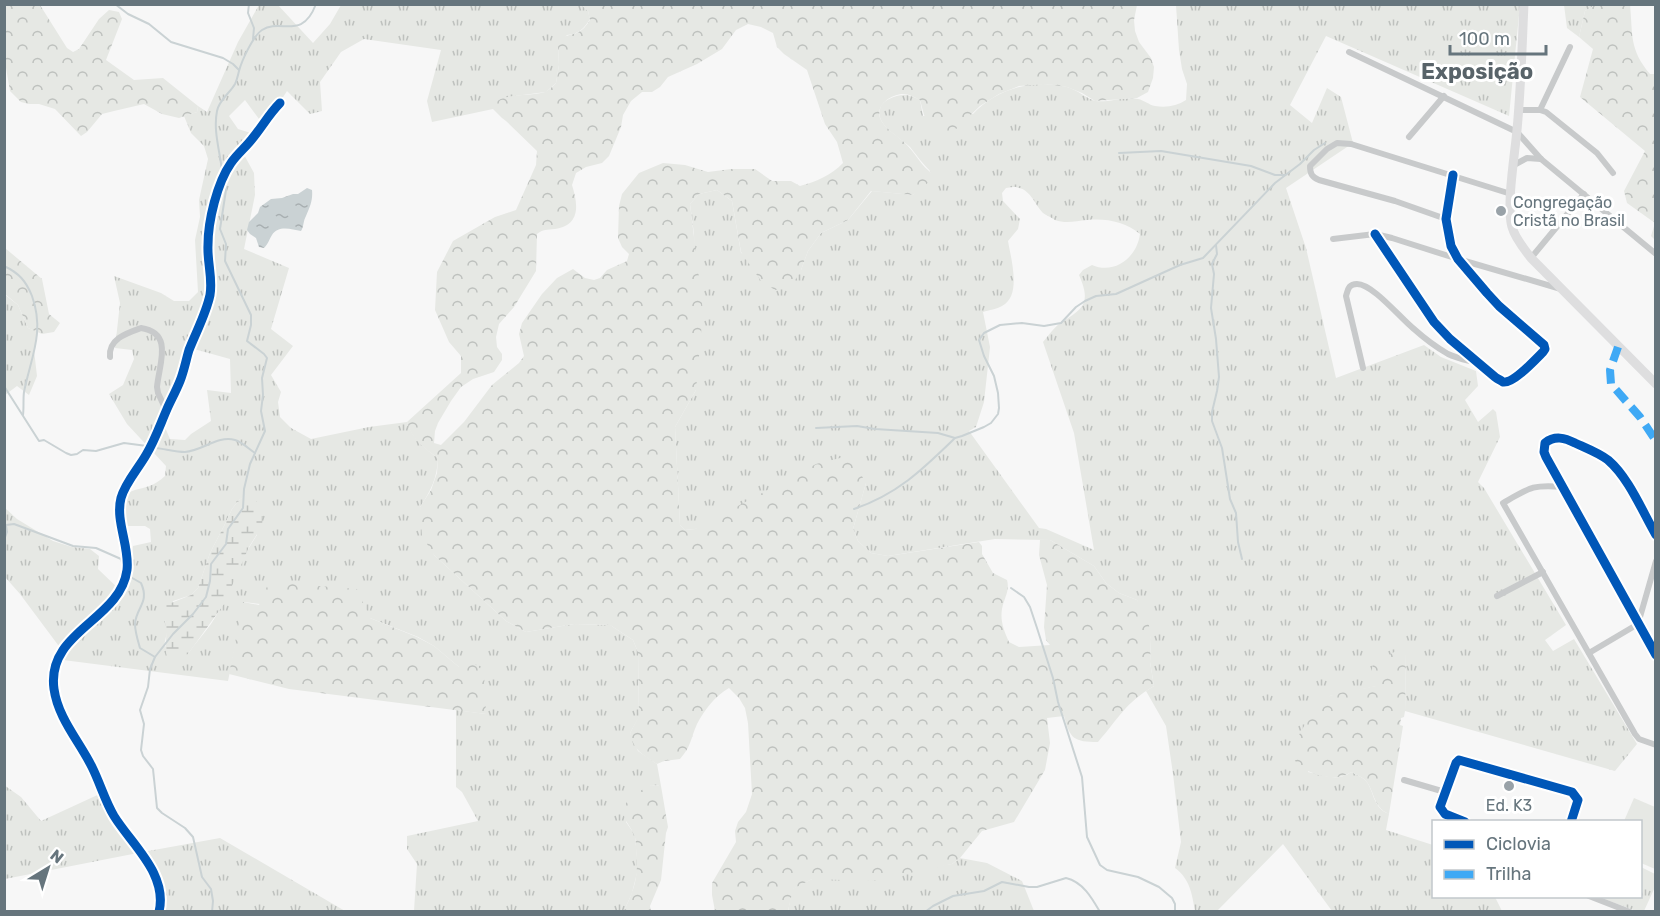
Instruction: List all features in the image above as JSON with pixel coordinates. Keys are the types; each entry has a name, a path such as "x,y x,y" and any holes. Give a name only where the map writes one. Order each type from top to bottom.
{"main road":[{"path":"1524,4 1519,110 1511,194 1512,227 1531,258 1656,384"}],"street":[{"path":"1540,110 1570,47"},
{"path":"1349,52 1517,132 1541,159 1656,254"},
{"path":"1409,137 1444,96"},
{"path":"159,912 160,895 152,868 113,814 90,764 59,709 54,688 54,674 57,661 66,645 110,603 124,583 127,562 120,515 121,498 152,443 179,383 210,296 208,245 215,198 231,162 280,103"},
{"path":"1519,110 1546,112 1597,153 1613,173"},
{"path":"1446,219 1395,201 1319,180 1313,177 1310,166 1327,149 1337,143 1351,144 1511,194"},
{"path":"1514,165 1527,158 1541,159"},
{"path":"1375,234 1434,322 1495,377 1503,382 1515,378 1543,352 1544,345 1499,306 1458,259 1450,246 1446,219 1453,175"},
{"path":"1531,258 1584,194"},
{"path":"1333,239 1375,234 1561,289"},
{"path":"1363,368 1346,297 1348,288 1352,284 1364,286 1374,292 1414,329 1450,355 1478,363"},
{"path":"110,357 112,344 116,340 141,328 154,332 159,337 163,348 157,387 166,410"},
{"path":"1656,535 1622,475 1607,459 1568,439 1553,438 1545,443 1544,452 1656,654"},
{"path":"1563,487 1535,486 1503,503 1635,734 1639,739 1656,746"},
{"path":"1589,653 1638,624 1656,561"},
{"path":"1497,596 1543,572"},
{"path":"1460,820 1445,814 1440,807 1458,761 1473,763 1568,790 1578,800 1572,820"},
{"path":"1404,780 1445,792"},
{"path":"1592,898 1625,911"}],"green space":[{"path":"581,4 588,11 590,19 585,26 578,32 567,35 558,46 559,65 556,83 546,92 515,96 494,104 493,109 432,122 427,101 441,50 364,39 341,52 320,82 322,111 310,114 287,91 267,122 262,123 245,100 229,116 238,129 254,134 242,151 254,173 255,195 244,249 289,268 271,329 293,346 271,375 281,392 278,402 280,417 291,428 311,439 407,422 419,443 438,458 433,484 420,507 434,555 506,621 526,632 574,624 610,625 633,640 638,652 639,717 630,733 638,751 657,764 661,786 651,785 626,822 635,835 638,869 632,893 624,911 414,911 417,864 407,849 407,836 478,821 462,792 456,787 456,710 486,714 459,667 434,646 418,637 370,618 244,602 228,681 63,660 64,653 5,577 4,507 17,519 53,541 72,547 90,549 99,556 98,569 122,592 127,580 133,546 151,542 150,529 145,526 124,526 124,500 132,491 156,483 165,476 166,466 127,424 109,394 123,385 134,359 132,350 115,348 120,303 114,276 161,293 174,301 189,301 198,292 195,240 200,217 199,200 208,159 204,146 191,133 184,116 197,112 198,106 207,112 238,42 259,5 278,5 313,43 330,24 341,5","holes":["194,349 230,359 231,393 207,390 211,421 185,440 170,439 164,425","250,493 257,535 244,556 218,613 188,654 164,646 167,632 165,621 173,601 191,595 198,588 210,553 232,509 239,500"]},
{"path":"4,5 40,5 67,48 73,52 79,49 99,19 109,10 119,12 122,19 106,60 134,80 163,78 198,106 197,112 179,118 162,114 144,104 102,114 81,136 55,109 21,102 10,91 5,62"},
{"path":"581,5 1137,5 1134,20 1135,31 1154,67 1148,92 1137,98 1095,101 1067,87 1047,84 1019,86 999,94 980,106 954,131 937,135 927,123 920,100 902,94 885,101 879,113 882,122 907,145 935,177 913,195 871,191 848,220 821,233 808,251 791,287 775,290 761,281 741,252 732,201 717,190 699,194 690,204 703,311 696,390 675,427 680,525 685,530 695,529 816,464 844,457 856,466 866,483 853,529 858,541 871,553 888,556 979,542 982,546 982,554 993,573 1007,580 1002,618 1009,642 1019,647 1050,645 1046,640 1044,627 1047,585 1039,555 1040,540 1050,540 1094,566 1106,583 1119,593 1137,600 1148,619 1151,639 1150,662 1154,686 1123,711 1098,742 1074,738 1068,730 1064,716 1047,718 1050,743 1045,770 1014,822 982,831 960,858 952,864 872,881 812,879 793,889 788,911 715,911 712,883 736,842 735,831 738,822 746,812 752,794 748,723 745,708 739,698 729,688 719,695 700,718 689,746 680,759 657,764 636,748 630,733 639,716 638,652 633,640 610,625 574,624 526,632 506,621 434,555 422,536 420,507 431,490 437,473 438,458 415,439 407,422 461,373 461,356 449,342 435,310 437,272 453,241 495,217 516,210 536,165 537,151 493,109 493,104 511,96 545,92 555,84 559,65 559,39 583,29 590,20 588,11","holes":["748,24 773,33 777,47 784,54 807,70 825,124 837,142 843,163 823,178 800,186 791,181 772,181 755,169 708,172 685,165 663,163 639,173 622,194 619,206 618,238 622,247 629,254 627,261 607,270 600,278 594,280 585,278 573,269 557,278 542,294 522,323 519,334 524,356 519,363 492,385 464,422 441,445 434,443 438,423 461,387 473,379 494,372 502,360 496,337 499,324 514,307 536,271 537,234 543,230 563,227 573,218 576,213 576,199 572,185 576,173 586,167 602,163 609,156 621,127 623,115 631,101 642,92 652,92 660,87 668,77 697,64 722,49 736,30"]},
{"path":"1176,5 1520,5 1509,116 1326,36 1290,105 1312,123 1327,88 1341,97 1353,143 1286,188 1306,248 1336,378 1424,345 1441,357 1476,371 1478,386 1465,400 1478,422 1493,409 1496,412 1500,437 1478,482 1484,488 1566,625 1545,640 1553,651 1574,639 1637,744 1615,771 1405,711 1406,653 1377,686 1330,696 1308,772 1341,777 1351,772 1361,777 1367,783 1379,807 1389,814 1386,830 1432,845 1432,898 1496,898 1502,911 1332,911 1283,844 1217,911 1195,911 1187,882 1175,868 1181,842 1173,774 1166,726 1146,691 1154,686 1150,662 1151,639 1137,600 1119,593 1106,583 1094,566 1050,540 995,539 888,556 871,553 858,541 853,529 866,483 695,529 685,530 680,525 675,427 696,390 694,234 690,204 699,194 717,190 732,201 741,253 801,270 808,251 821,233 848,220 872,191 913,195 931,172 910,147 889,130 881,120 879,115 883,103 893,97 909,95 920,100 923,116 973,114 982,105 1004,92 1042,84 1067,87 1096,101 1133,98 1163,107 1186,100 1187,84 1182,69","holes":["1013,187 1031,196 1043,213 1055,220 1067,222 1108,220 1128,226 1140,234 1134,250 1124,262 1109,268 1092,265 1083,270 1079,275 1084,291 1084,302 1077,312 1057,325 1043,342 1074,433 1094,550 1039,528 969,431 976,427 984,402 990,347 983,312 1000,307 1008,301 1012,294 1014,276 1008,241 1018,229 1020,219 1003,201 1002,193 1006,188"]},
{"path":"1564,5 1595,5 1585,11 1579,37 1567,28"},
{"path":"1595,5 1630,5 1635,49 1650,74 1655,74 1655,223 1627,203 1624,191 1645,151 1580,97 1593,49 1579,37 1585,11"},
{"path":"1655,223 1655,240 1651,236"},
{"path":"5,248 42,279 49,314 60,323 54,332 42,334 28,328 18,305 5,294"},
{"path":"4,294 18,305 28,328 38,332 34,350 37,376 29,395 17,386 5,395"},
{"path":"250,492 263,511 262,526 249,547 224,604 188,654 173,659 167,657 166,605 191,595 198,588 210,553 232,509"},
{"path":"269,582 357,589 370,618 434,646 459,667 474,663 484,672 486,714 289,689 229,674 243,602 259,605"},
{"path":"1402,648 1406,653 1405,711 1404,717 1401,718 1400,725 1403,726 1389,814 1379,807 1368,783 1362,778 1351,772 1338,777 1330,777 1307,771 1296,762 1292,748 1308,719 1324,699 1376,686 1371,675 1373,663"},
{"path":"4,785 21,797 41,821 104,792 143,852 5,879"},
{"path":"651,785 661,786 668,827 661,880 650,906 651,911 624,911 633,888 637,866 635,838 624,814 625,805 636,793"},
{"path":"1634,798 1655,807 1655,869 1642,863 1642,820 1624,820"},
{"path":"220,838 345,911 160,911 162,887 143,852"},
{"path":"960,858 987,863 1022,881 1034,911 788,912 792,889 812,879 841,879 952,864"},
{"path":"1642,868 1655,874 1655,887 1644,911 1636,911 1602,898 1642,898"}],"water":[{"path":"307,188 312,190 312,197 301,231 285,228 278,230 264,248 259,247 256,238 247,230 249,222 258,213 260,207 271,199 298,194"}],"waterway":[{"path":"115,4 128,14 149,24 171,42 223,58 239,70"},
{"path":"249,4 248,13 254,28 253,39"},
{"path":"222,171 216,134 217,111 220,103 235,84 252,43 262,30 269,27 291,26 304,22 316,4"},
{"path":"816,428 857,426 938,433 955,438 984,427 991,423 998,414 999,408 994,376 979,340 984,333 1000,325 1022,323 1044,326 1061,323 1085,301 1096,296 1116,294 1180,265 1203,258 1275,183 1325,143"},
{"path":"1119,153 1161,151 1251,166 1275,175 1285,175"},
{"path":"212,912 211,889 202,877 193,837 185,828 157,808 153,769 141,750 144,724 140,710 155,657 206,597 211,564 226,544 228,529 243,508 244,489 250,464 265,431 261,411 262,378 267,358 247,341 251,315 225,261 226,244 220,229 226,179"},
{"path":"1216,245 1217,254 1212,264 1214,274 1211,308 1219,377 1212,421 1222,448 1230,499 1236,513 1242,559"},
{"path":"4,266 18,275 27,286 36,309 36,344 24,392 23,415"},
{"path":"4,386 39,441 44,440 66,453 71,455 83,450 96,451 124,443 147,446"},
{"path":"854,509 897,488 921,470 955,438"},
{"path":"156,448 185,452 229,439 240,442 255,453"},
{"path":"4,540 7,532 6,525 14,524 73,546 96,548 121,559 124,570"},
{"path":"127,575 141,583 144,595 135,624 140,648 155,657"},
{"path":"1011,588 1024,597 1037,628 1082,777 1087,837 1100,865 1107,870 1138,877 1159,887 1172,898 1175,912"},
{"path":"925,912 953,896 984,891 1002,882 1037,887 1066,878 1082,887 1100,912"}],"marked path":[{"path":"1618,347 1610,370 1611,384 1640,417 1656,441"}],"cycle path":[{"path":"159,912 160,898 153,873 147,861 114,816 92,767 60,710 54,689 55,669 61,653 72,639 112,602 122,587 127,561 120,516 121,498 125,487 155,438 180,381 189,350 208,302 211,282 208,235 218,191 231,163 280,103"},
{"path":"1375,234 1434,322 1450,339 1503,382 1518,375 1543,352 1544,345 1499,306 1458,259 1451,246 1446,219 1453,175"},
{"path":"1656,535 1629,485 1608,460 1564,439 1556,438 1545,443 1546,457 1656,655"},
{"path":"1460,820 1445,814 1440,807 1459,760 1572,792 1578,800 1572,820"}],"place":[{"name":"Congregação Cristã no Brasil","path":"1501,211"},
{"name":"Ed. K3","path":"1509,786"}],"district":[{"name":"Exposição","path":"1477,71"}]}
